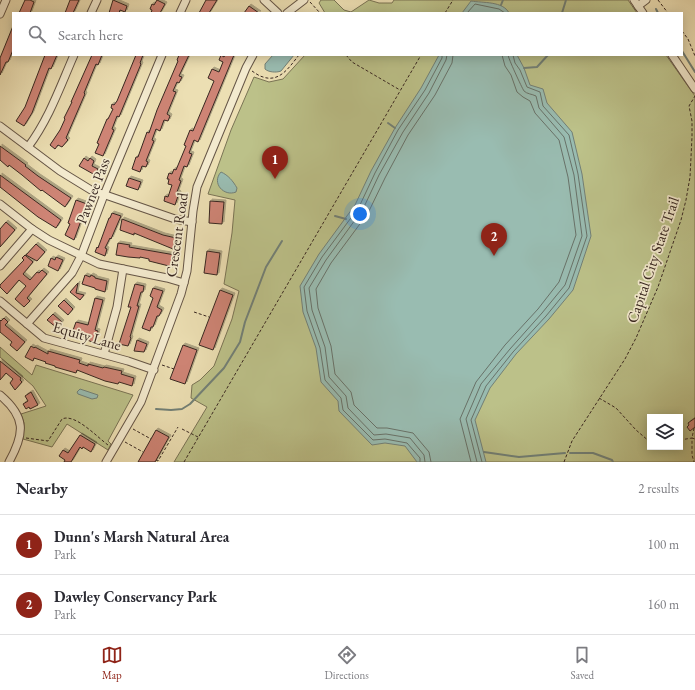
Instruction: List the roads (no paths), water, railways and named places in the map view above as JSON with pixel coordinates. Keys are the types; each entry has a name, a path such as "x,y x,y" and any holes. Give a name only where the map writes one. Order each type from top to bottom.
{"street":[{"path":"0,14 6,0"},
{"path":"91,12 97,0"},
{"path":"180,12 186,0"},
{"path":"264,0 277,12"},
{"path":"288,12 304,0"},
{"path":"642,12 636,3 646,0"},
{"path":"28,147 46,120 74,56"},
{"name":"Pawnee Pass","path":"27,324 72,273 81,256 104,195 162,56"},
{"name":"Crescent Road","path":"106,462 141,402 155,366 184,283 189,260 197,187 246,68 252,56"},
{"path":"673,56 695,89"},
{"path":"0,126 74,181 104,195 175,219 192,222"},
{"path":"0,204 32,229 49,240 99,264 184,283"},
{"path":"0,266 32,229"},
{"path":"104,354 117,307 123,269"},
{"name":"Equity Lane","path":"0,301 44,338 155,366"},
{"path":"0,395 11,404 16,412 20,426 21,434 17,448 9,462"}],"water":[{"path":"471,1 498,4 508,12 463,12"},
{"path":"272,56 293,56 281,71 268,71 265,69 265,64"},
{"path":"438,56 518,56 530,85 543,89 547,103 572,132 582,174 591,236 573,290 549,319 516,354 490,388 475,420 486,462 417,462 405,446 385,443 372,445 339,411 338,401 321,382 316,348 303,312 300,286 319,254 355,205 371,171 395,128 421,88"},
{"path":"221,172 234,183 237,188 236,192 227,193 220,188 217,180"},
{"path":"80,389 98,395 97,398 92,399 78,394 77,392"}],"waterway":[{"path":"501,5 503,0"},
{"path":"562,12 566,0"},
{"path":"683,53 695,72"},
{"path":"524,68 537,67 547,56"},
{"path":"388,123 395,128"},
{"path":"335,216 346,219"},
{"path":"156,409 182,409 190,404 224,368 240,342 245,322 266,267 282,241"},
{"path":"484,452 519,457 565,453"},
{"path":"570,453 593,453 612,460 613,462"}],"place":[{"name":"Dunn's Marsh Natural Area","path":"275,179"},
{"name":"Dawley Conservancy Park","path":"494,256"}]}
